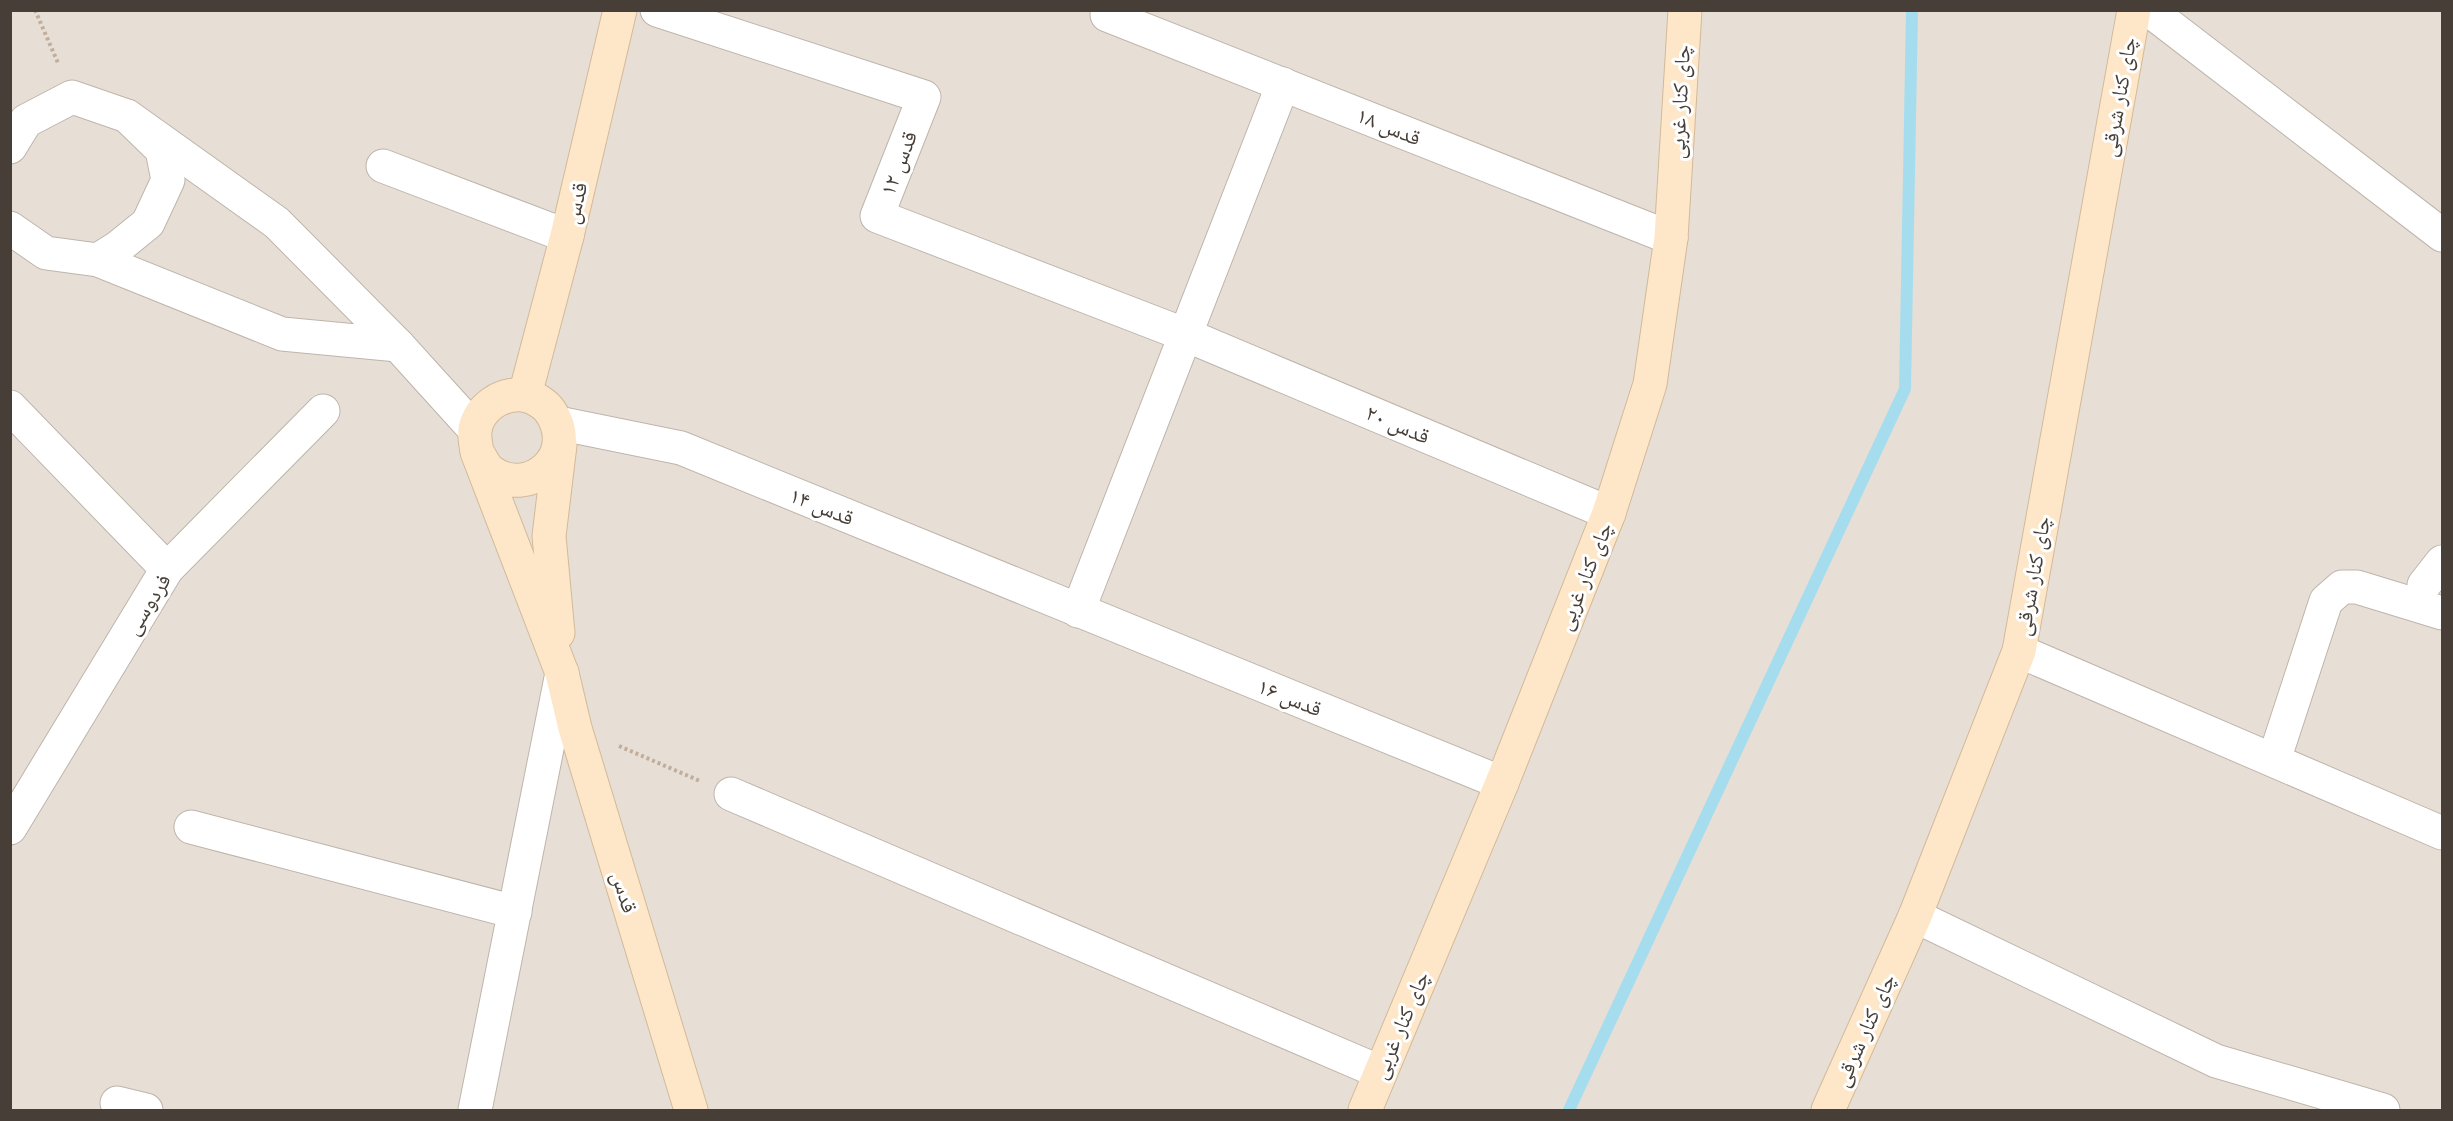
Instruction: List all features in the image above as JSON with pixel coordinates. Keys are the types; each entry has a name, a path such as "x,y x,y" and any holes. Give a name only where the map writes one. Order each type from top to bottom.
{"street":[{"name":"قدس","path":"525,395 567,236 620,10"},
{"name":"قدس ۱۲","path":"657,10 924,97 877,216 1186,335"},
{"name":"چای کنار غربی","path":"1365,1110 1502,783 1609,513 1650,384 1671,238 1685,10"},
{"name":"چای کنار شرقی","path":"1827,1110 1915,916 2019,651 2134,10"},
{"path":"2149,10 2442,235"},
{"name":"قدس ۱۸","path":"1107,15 1671,238"},
{"path":"1078,611 1283,84"},
{"path":"16,132 72,97 127,116 162,150 168,180 148,222 117,248 98,260"},
{"name":"قدس","path":"127,116 277,223 398,345 476,441 562,673 575,728 691,1110"},
{"path":"383,166 567,236"},
{"path":"10,228 46,253"},
{"path":"10,244 46,253 98,260 282,334 398,345"},
{"name":"قدس ۲۰","path":"1186,335 1609,513"},
{"path":"525,395 545,404 559,434 551,465 532,478 510,480 489,471 476,441 484,410 502,397 525,395"},
{"path":"10,407 167,568"},
{"name":"فردوسی","path":"14,814 167,568 323,411"},
{"name":"قدس","path":"475,1110 562,673 549,536 559,434"},
{"name":"قدس ۱۴","path":"559,434 681,448 1078,611"},
{"path":"2274,760 2326,601 2342,587 2356,587 2442,613"},
{"name":"قدس ۱۶","path":"1078,611 1502,783"},
{"path":"2019,651 2442,832"},
{"path":"731,794 1380,1072"},
{"path":"190,827 515,912"},
{"path":"1915,916 2216,1061 2383,1110"}],"path":[{"path":"35,10 72,97"},
{"path":"575,728 731,794"}],"shaded area":[{"path":"11,11 2442,11 2442,1110 11,1110"}],"waterway":[{"path":"1569,1110 1905,389 1912,10"}]}
